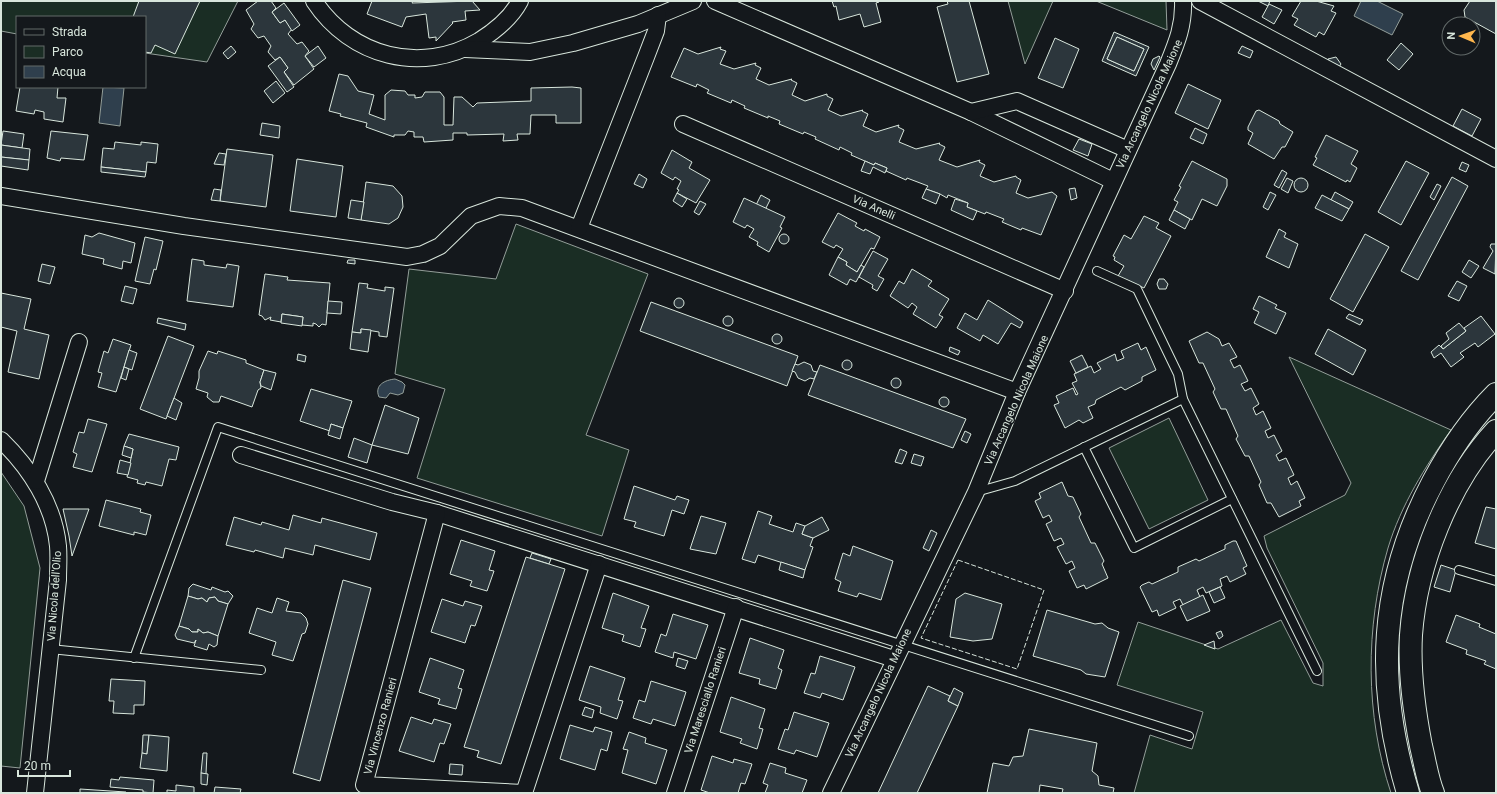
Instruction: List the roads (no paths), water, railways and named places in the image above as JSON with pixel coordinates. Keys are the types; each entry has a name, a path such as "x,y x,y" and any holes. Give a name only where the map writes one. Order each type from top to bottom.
{"highway":[{"path":"1408,793 1394,733 1388,693 1388,625 1398,564 1424,499 1442,465 1467,426 1496,394"},
{"path":"1433,793 1429,782 1417,727 1412,682 1411,635 1418,589 1428,549 1447,506 1467,470 1496,431"}],"street":[{"path":"314,1 337,28 365,47 398,57 425,58 432,58 465,49 493,32 516,9 520,1"},
{"path":"465,49 530,52 573,43 638,24 693,1"},
{"path":"715,1 971,112 1113,181"},
{"name":"Via Arcangelo Nicola Maione","path":"831,793 901,644 976,492 1017,392 1065,291 1113,181 1180,35 1183,17 1183,1"},
{"path":"1200,1 1496,159"},
{"path":"579,228 656,31 658,16"},
{"path":"971,112 1017,101 1128,150"},
{"name":"Via Anelli","path":"683,124 1065,291"},
{"path":"1,196 184,226 407,257 424,254 440,246 471,216 499,206 522,208 1017,392"},
{"path":"36,481 79,342"},
{"name":"Via Nicola dell'Olio","path":"1,440 18,456 36,481 54,521 58,546 58,580 35,793"},
{"path":"241,455 392,502 437,513 736,607 894,659"},
{"name":"Via Vincenzo Ranieri","path":"437,513 364,785 523,793 599,564"},
{"name":"Via Maresciallo Ranieri","path":"675,793 736,607"}],"lane":[{"path":"1097,271 1137,289 1178,374 1183,399 1317,671"},
{"path":"976,492 1015,481 1183,399"},
{"path":"134,658 218,428 1189,736"},
{"path":"1084,447 1134,548 1232,499"},
{"path":"1459,570 1496,581"},
{"path":"50,649 261,670"}],"water":[{"path":"1361,1 1377,1 1403,14 1392,35 1354,16"},
{"path":"103,88 124,88 120,126 99,123"},
{"path":"395,379 405,385 403,393 398,395 390,393 386,398 379,397 379,386 384,382"}]}
